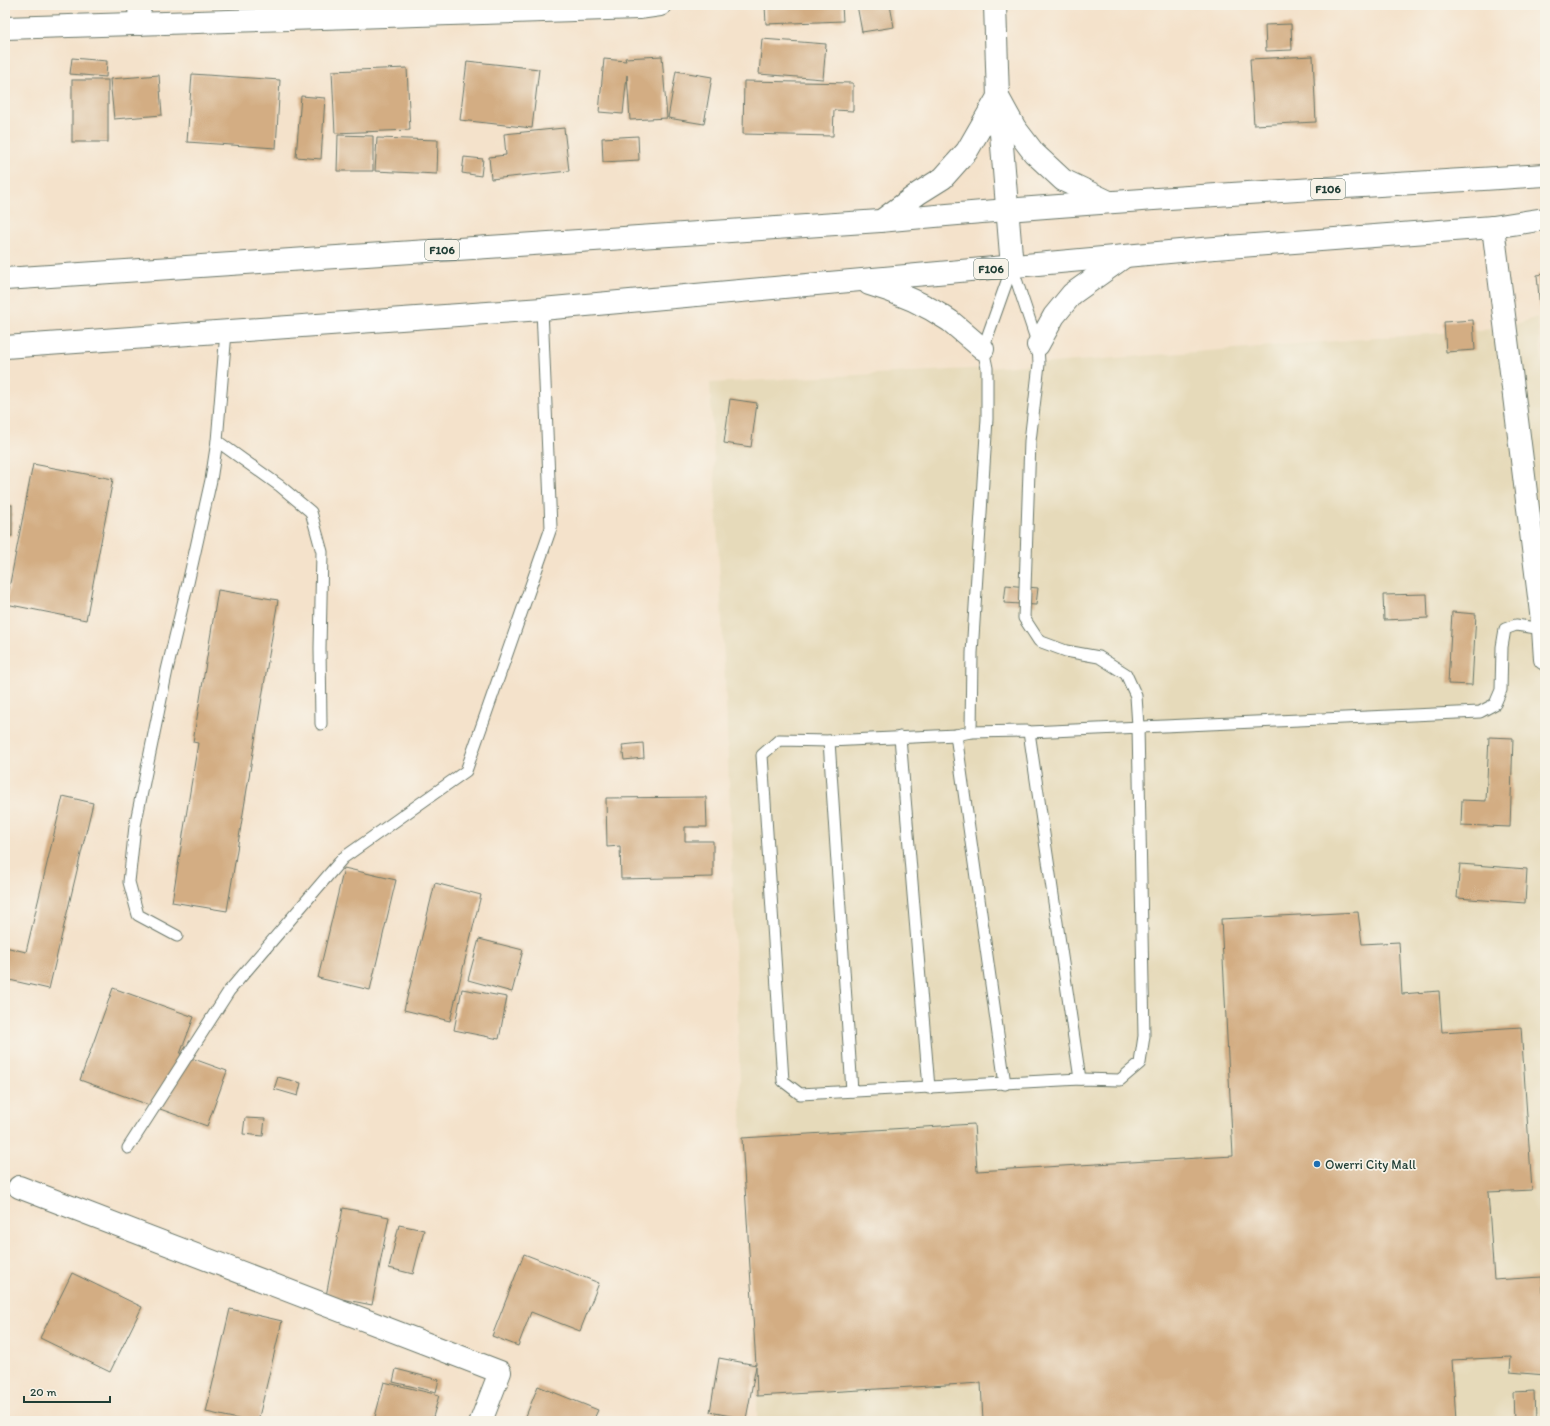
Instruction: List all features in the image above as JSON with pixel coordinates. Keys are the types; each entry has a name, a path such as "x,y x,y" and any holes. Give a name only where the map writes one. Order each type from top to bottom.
{"main road":[{"path":"5,28 140,14 640,8 660,5"},
{"path":"995,5 998,97 1006,209 1012,267"},
{"path":"998,97 1015,128 1034,153 1063,180 1110,202"},
{"path":"880,221 943,178 967,151 998,97"},
{"name":"F106","path":"5,279 880,221 1006,209 1545,175"},
{"name":"F106","path":"5,347 542,310 1202,249 1493,227 1545,219"},
{"path":"1493,227 1543,629 1545,659"},
{"path":"1038,345 1054,316 1072,294 1125,256"},
{"path":"856,280 897,292 922,305 949,321 983,349"},
{"path":"19,1187 500,1372 481,1421"}],"lane":[{"path":"1012,267 1038,345 1039,364 1030,441 1024,618 1039,641 1066,651 1099,657 1126,674 1136,696 1138,726 1144,1036 1140,1063 1120,1080 1080,1079 929,1088 852,1090 800,1094 783,1081 762,755 778,740 829,741 956,735 971,732 1028,730 1029,732 1138,726 1480,712 1495,704 1501,690 1502,647 1505,629 1516,625 1543,629"},
{"path":"971,732 972,653 987,419 987,368 983,349 1012,267"},
{"path":"128,1148 229,991 344,858 466,771 551,528 542,310"},
{"path":"177,936 138,915 129,882 135,826 167,670 211,480 217,440 226,332"},
{"path":"217,440 280,486 311,512 322,552 320,648 321,724"},
{"path":"1029,732 1080,1079"},
{"path":"956,735 1005,1084"},
{"path":"900,737 929,1088"},
{"path":"829,741 852,1090"}],"shaded area":[{"path":"1537,317 1545,380 1545,1421 757,1421 757,1396 742,1138 726,702 710,383 987,368 1506,328"}],"building":[{"path":"765,5 842,5 843,21 766,24"},
{"path":"857,5 890,5 894,27 862,32"},
{"path":"1291,24 1292,50 1266,51 1265,25"},
{"path":"762,39 826,44 823,79 759,74"},
{"path":"662,56 667,118 630,120 627,75 623,114 599,112 604,59 626,61 625,58"},
{"path":"1313,56 1316,122 1254,125 1250,59"},
{"path":"72,58 107,61 106,77 70,74"},
{"path":"467,61 539,69 532,128 460,120"},
{"path":"407,68 410,130 335,133 332,71"},
{"path":"676,71 712,77 704,124 668,118"},
{"path":"192,74 280,80 276,148 187,142"},
{"path":"159,75 162,115 114,119 110,79"},
{"path":"72,80 108,80 108,142 72,142"},
{"path":"744,81 853,83 853,111 834,110 833,136 743,134"},
{"path":"301,96 325,98 321,159 296,157"},
{"path":"564,128 569,171 491,179 489,157 506,155 504,134"},
{"path":"338,135 373,136 373,171 337,171"},
{"path":"638,136 639,160 603,162 602,138"},
{"path":"377,138 438,140 437,174 375,171"},
{"path":"464,157 483,159 481,176 462,173"},
{"path":"1545,274 1545,353 1544,353 1537,275"},
{"path":"1473,320 1475,350 1446,352 1444,322"},
{"path":"730,399 757,403 751,447 724,443"},
{"path":"33,464 113,479 86,620 6,604"},
{"path":"5,505 12,505 12,536 5,536"},
{"path":"1006,585 1038,588 1036,605 1004,603"},
{"path":"218,590 278,600 227,911 172,902 198,743 193,742"},
{"path":"1427,594 1428,618 1384,620 1383,595"},
{"path":"1452,612 1476,614 1472,685 1448,684"},
{"path":"1489,737 1513,738 1510,827 1461,825 1462,800 1486,801"},
{"path":"643,743 644,758 624,760 622,745"},
{"path":"63,796 93,803 49,989 5,979 5,947 26,952"},
{"path":"706,797 707,827 685,827 685,841 713,841 713,877 621,879 620,846 607,847 606,798"},
{"path":"1460,864 1527,869 1525,903 1457,898"},
{"path":"344,868 396,880 370,990 318,978"},
{"path":"435,883 481,895 450,1021 404,1010"},
{"name":"Owerri City Mall","path":"1358,912 1362,944 1399,942 1402,994 1439,991 1442,1032 1521,1027 1532,1190 1488,1192 1494,1280 1542,1277 1545,1320 1545,1375 1510,1372 1511,1357 1452,1360 1456,1421 1106,1421 1105,1418 1054,1421 983,1421 981,1383 757,1396 756,1366 746,1419 710,1412 719,1358 756,1365 742,1138 974,1124 977,1171 1233,1156 1221,919"},
{"path":"479,939 523,950 512,992 468,980"},
{"path":"113,988 194,1017 180,1054 227,1071 207,1126 80,1080"},
{"path":"462,989 507,997 499,1039 454,1030"},
{"path":"278,1077 301,1083 298,1096 274,1089"},
{"path":"245,1118 265,1119 263,1136 243,1134"},
{"path":"343,1208 389,1217 372,1305 326,1296"},
{"path":"399,1225 424,1230 413,1274 389,1268"},
{"path":"524,1254 599,1283 580,1331 531,1312 518,1346 492,1336"},
{"path":"72,1273 142,1307 110,1372 40,1338"},
{"path":"230,1309 282,1321 258,1421 247,1421 206,1412"},
{"path":"396,1369 439,1380 436,1392 393,1382"},
{"path":"384,1382 439,1395 432,1421 374,1421"},
{"path":"538,1386 598,1410 593,1421 524,1421"},
{"path":"1534,1391 1535,1421 1514,1421 1513,1392"}],"place":[{"name":"Owerri City Mall","path":"1317,1164"}]}
